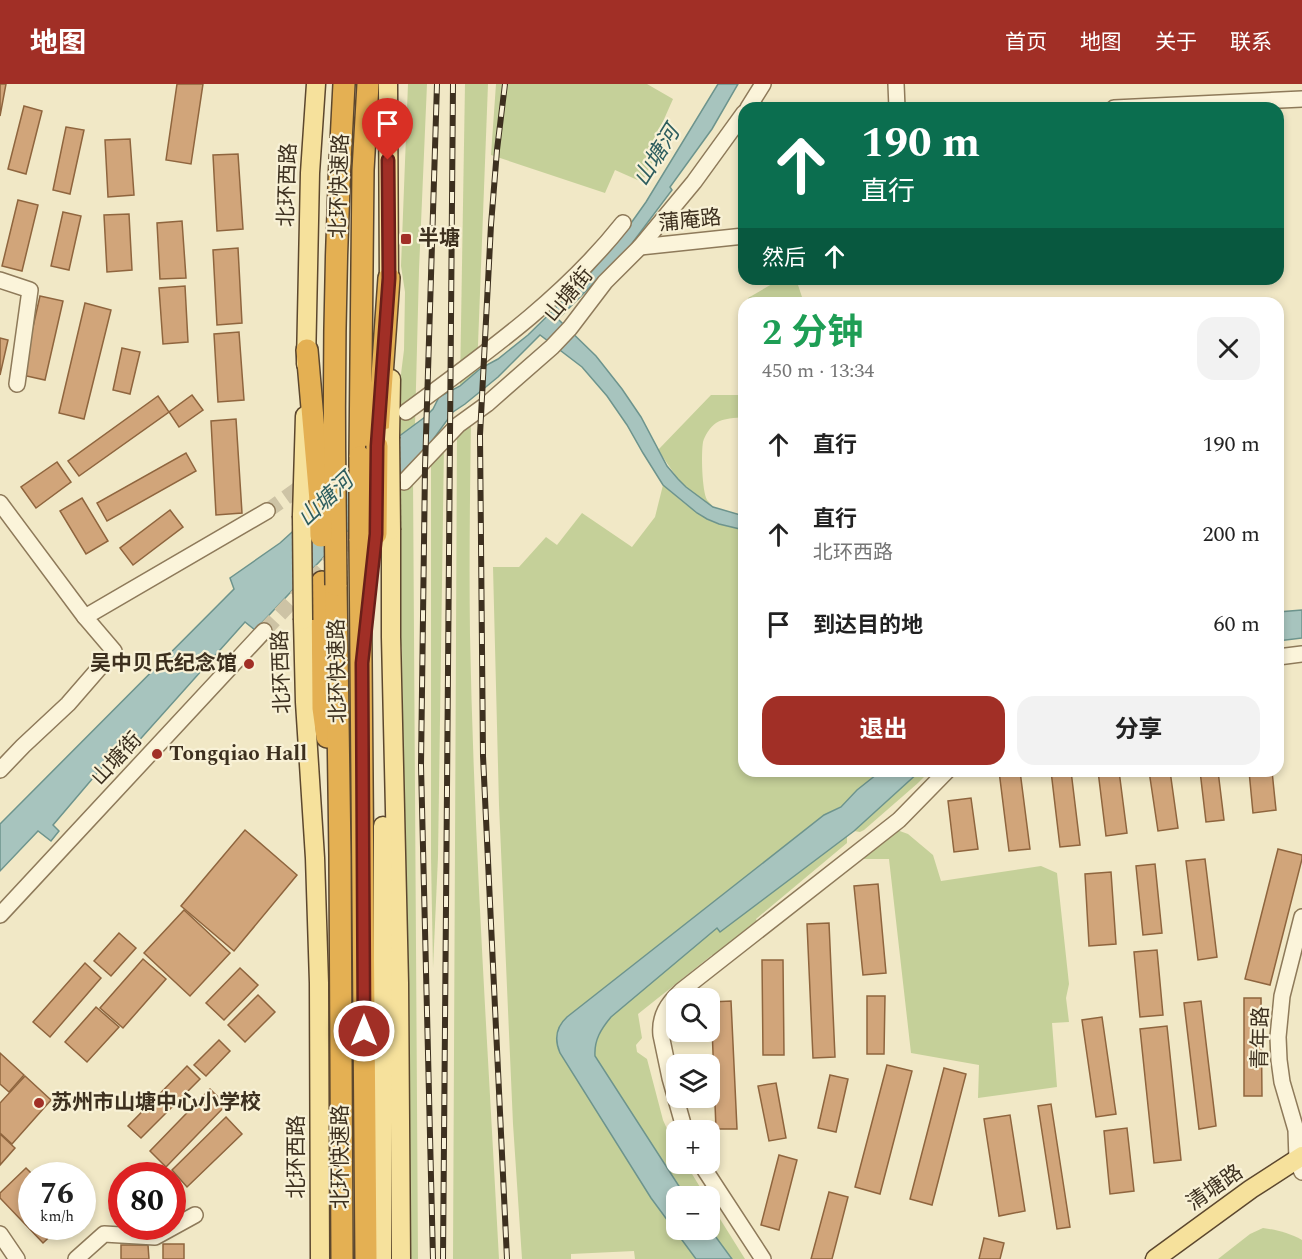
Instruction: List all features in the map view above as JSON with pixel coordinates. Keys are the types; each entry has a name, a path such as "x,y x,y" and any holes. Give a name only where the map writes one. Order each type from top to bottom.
{"highway":[{"name":"北环快速路","path":"342,1259 340,856 323,708 329,583 327,495 334,411 339,169 344,84"},
{"name":"北环快速路","path":"366,1259 362,663 376,534 376,447 360,408 363,170 368,84"},
{"path":"376,447 389,278"},
{"path":"307,350 327,495"}],"main road":[{"name":"北环西路","path":"316,84 310,173 302,516 305,702 315,858 319,983 320,1259"},
{"path":"388,84 389,278"},
{"path":"376,534 391,637 399,971 401,1259"},
{"path":"382,1259 384,756 391,637"},
{"name":"清塘路","path":"1155,1259 1251,1189 1301,1164"}],"street":[{"path":"752,102 763,84"},
{"path":"896,84 897,102"},
{"path":"1239,102 1302,99"},
{"name":"山塘街","path":"404,482 458,425 487,404 552,347 570,328 605,282 640,247 694,182 738,121"},
{"path":"406,412 522,324 602,250 623,223"},
{"name":"蒲庵路","path":"640,247 738,237"},
{"path":"0,280 30,290 17,384"},
{"path":"0,503 85,617 114,651 68,704 22,746 0,771"},
{"path":"85,617 267,511"},
{"name":"山塘街","path":"0,915 264,631"},
{"path":"1284,656 1302,654"},
{"path":"682,1120 670,1078 660,1028 669,1005 681,992 899,820 941,777"},
{"name":"青年路","path":"1301,1164 1296,1130 1282,1082 1278,1037 1282,996 1302,917"},
{"path":"708,1174 763,1259"},
{"path":"76,1259 104,1234 155,1238 195,1215"},
{"path":"0,1234 17,1259"}],"green space":[{"path":"408,84 427,84 415,425 400,435 400,382 404,350 405,292 401,266"},
{"path":"465,84 488,84 477,371 460,386"},
{"path":"496,84 647,84 673,99 649,153 655,157 642,182 615,170 605,193 491,155"},
{"path":"770,285 798,285 802,297 750,297"},
{"path":"711,395 738,395 738,418 716,423 708,431 703,442 704,488 707,500 713,507 678,479 658,450"},
{"path":"471,418 472,713 499,1259 453,1259 457,431"},
{"path":"444,445 438,857 433,968 431,456"},
{"path":"413,478 418,1259 407,1259 402,648 395,627 397,495"},
{"path":"663,485 702,516 738,528 738,777 873,777 841,807 824,815 567,1017 557,1046 560,1053 666,1218 666,1240 682,1240 696,1259 635,1259 634,1251 571,1254 571,1259 522,1259 513,1124 499,805 493,567 519,567 546,537 557,545 582,513 632,547 655,517"},
{"path":"913,777 924,777 864,830 854,831"},
{"path":"897,830 908,834 933,855 941,881 1041,866 1057,873 1069,984 1066,998 1069,1022 1052,1023 1057,1087 978,1098 979,1065 911,1053 889,859 862,859"},
{"path":"847,836 847,843 756,919 759,926 716,960 712,955 671,988 666,988 666,992 638,1014 642,1038 636,1045 637,1052 647,1059 666,1127 666,1166 595,1056 596,1045 599,1035 611,1017 717,928 720,931"},
{"path":"671,1174 692,1174 699,1186 679,1186"},
{"path":"720,1219 745,1259 732,1259 718,1240 720,1240"},
{"path":"1263,1228 1283,1232 1302,1240 1302,1259 1218,1259 1250,1234"}],"water":[{"path":"718,84 738,84 712,129 670,187 672,190 627,250 558,319 596,356 622,389 641,417 667,466 678,479 713,507 738,514 738,529 707,519 663,485 607,396 582,367 540,335 498,377 453,412 413,467 401,475 255,630 245,622 135,745 127,738 53,825 59,831 51,841 38,831 0,871 0,824 234,589 230,578 280,543 394,440 425,417 433,409 439,397 460,386 528,335 586,278 624,233 646,202"},
{"path":"1302,610 1302,638 1284,640 1284,612"},
{"path":"873,777 913,777 854,831 720,932 717,928 611,1017 601,1030 595,1056 666,1166 666,1174 671,1174 679,1186 666,1186 666,1218 560,1053 557,1043 558,1029 567,1017 824,815 841,807"},
{"path":"682,1240 718,1240 732,1259 696,1259"}],"building":[{"path":"0,84 6,84 0,116"},
{"path":"177,84 203,84 191,164 166,160"},
{"path":"24,106 42,111 26,174 8,169"},
{"path":"66,127 84,130 70,194 53,190"},
{"path":"130,139 134,195 108,197 105,140"},
{"path":"238,154 243,229 217,231 213,155"},
{"path":"18,200 38,205 22,271 2,266"},
{"path":"63,212 81,216 69,270 51,266"},
{"path":"129,214 132,270 107,272 104,215"},
{"path":"182,221 186,278 160,279 157,223"},
{"path":"238,248 242,323 217,325 213,250"},
{"path":"185,286 188,342 163,344 159,288"},
{"path":"40,296 63,301 45,380 22,375"},
{"path":"85,303 111,310 84,419 59,413"},
{"path":"239,332 244,400 218,402 214,334"},
{"path":"0,338 8,340 0,375"},
{"path":"122,348 140,352 130,394 113,390"},
{"path":"192,395 203,410 179,427 169,412"},
{"path":"158,396 169,412 79,476 68,461"},
{"path":"236,419 242,513 216,515 211,421"},
{"path":"186,453 196,471 107,521 97,503"},
{"path":"57,462 71,482 36,508 21,487"},
{"path":"82,498 108,541 86,554 60,511"},
{"path":"170,510 183,527 133,565 120,548"},
{"path":"1000,777 1021,777 1030,849 1009,851"},
{"path":"1052,777 1072,777 1080,845 1060,847"},
{"path":"1099,777 1120,777 1127,833 1106,836"},
{"path":"1150,777 1171,777 1178,828 1158,831"},
{"path":"1201,777 1219,777 1224,820 1206,822"},
{"path":"1250,777 1273,777 1276,810 1253,813"},
{"path":"971,798 978,849 954,852 948,801"},
{"path":"245,830 297,875 234,951 181,906"},
{"path":"1278,849 1302,855 1302,859 1270,985 1245,979"},
{"path":"1205,859 1217,957 1198,960 1186,861"},
{"path":"1155,864 1162,933 1143,935 1136,866"},
{"path":"1111,872 1116,944 1089,946 1085,874"},
{"path":"878,884 886,973 863,975 854,886"},
{"path":"184,910 230,953 190,996 144,953"},
{"path":"829,923 835,1057 813,1058 807,924"},
{"path":"119,933 136,948 111,976 94,961"},
{"path":"1157,950 1163,1015 1140,1017 1134,952"},
{"path":"143,959 166,979 123,1028 100,1008"},
{"path":"762,960 783,960 784,1055 763,1055"},
{"path":"85,963 101,978 50,1037 33,1022"},
{"path":"240,968 258,985 224,1020 206,1003"},
{"path":"258,995 275,1012 245,1042 228,1025"},
{"path":"867,996 885,996 884,1054 867,1054"},
{"path":"1244,998 1261,998 1262,1096 1244,1096"},
{"path":"731,1001 737,1129 720,1129 720,1120 716,1120 715,1108 720,1108 720,1054 713,1054 713,1042 720,1042 720,1002"},
{"path":"1201,1001 1216,1126 1199,1129 1184,1003"},
{"path":"96,1007 119,1027 87,1062 65,1042"},
{"path":"1102,1017 1116,1114 1096,1117 1082,1020"},
{"path":"1167,1026 1181,1160 1154,1163 1140,1029"},
{"path":"219,1040 230,1051 206,1076 194,1065"},
{"path":"0,1053 24,1075 9,1092 0,1084"},
{"path":"887,1065 912,1071 880,1194 855,1187"},
{"path":"187,1066 200,1079 141,1138 128,1126"},
{"path":"944,1068 966,1074 932,1205 910,1199"},
{"path":"830,1075 848,1079 836,1132 818,1128"},
{"path":"25,1076 51,1100 12,1144 0,1133 0,1103"},
{"path":"776,1083 786,1138 769,1141 758,1086"},
{"path":"210,1089 226,1105 171,1162 161,1162 150,1151"},
{"path":"1051,1104 1070,1227 1057,1229 1038,1106"},
{"path":"1010,1115 1025,1211 999,1216 984,1119"},
{"path":"226,1117 242,1134 187,1187 186,1162 180,1162"},
{"path":"1127,1128 1134,1191 1110,1194 1104,1131"},
{"path":"0,1134 15,1148 0,1165"},
{"path":"779,1155 797,1160 779,1230 761,1225"},
{"path":"18,1176 18,1217 0,1198 0,1193"},
{"path":"829,1192 848,1197 832,1259 811,1259"},
{"path":"984,1238 1004,1243 1000,1259 979,1259"},
{"path":"163,1244 184,1244 184,1259 163,1259"},
{"path":"121,1245 148,1245 149,1259 121,1259"}],"tunnel":[{"path":"267,511 309,481"},
{"path":"264,631 363,526"}],"railway":[{"path":"433,1259 421,765 425,468 437,84"},
{"path":"443,1259 453,84"},
{"path":"505,84 491,225 480,435 483,756 507,1259"}],"place":[{"name":"半塘","path":"406,239"},
{"name":"吴中贝氏纪念馆","path":"249,664"},
{"name":"Tongqiao Hall","path":"157,754"},
{"name":"苏州市山塘中心小学校","path":"39,1103"}],"route":[{"path":"364,1031 362,663 376,534 377,446 389,278 388,160"}],"water label":[{"name":"山塘河","path":"657,156"},
{"name":"山塘河","path":"326,500"}]}
